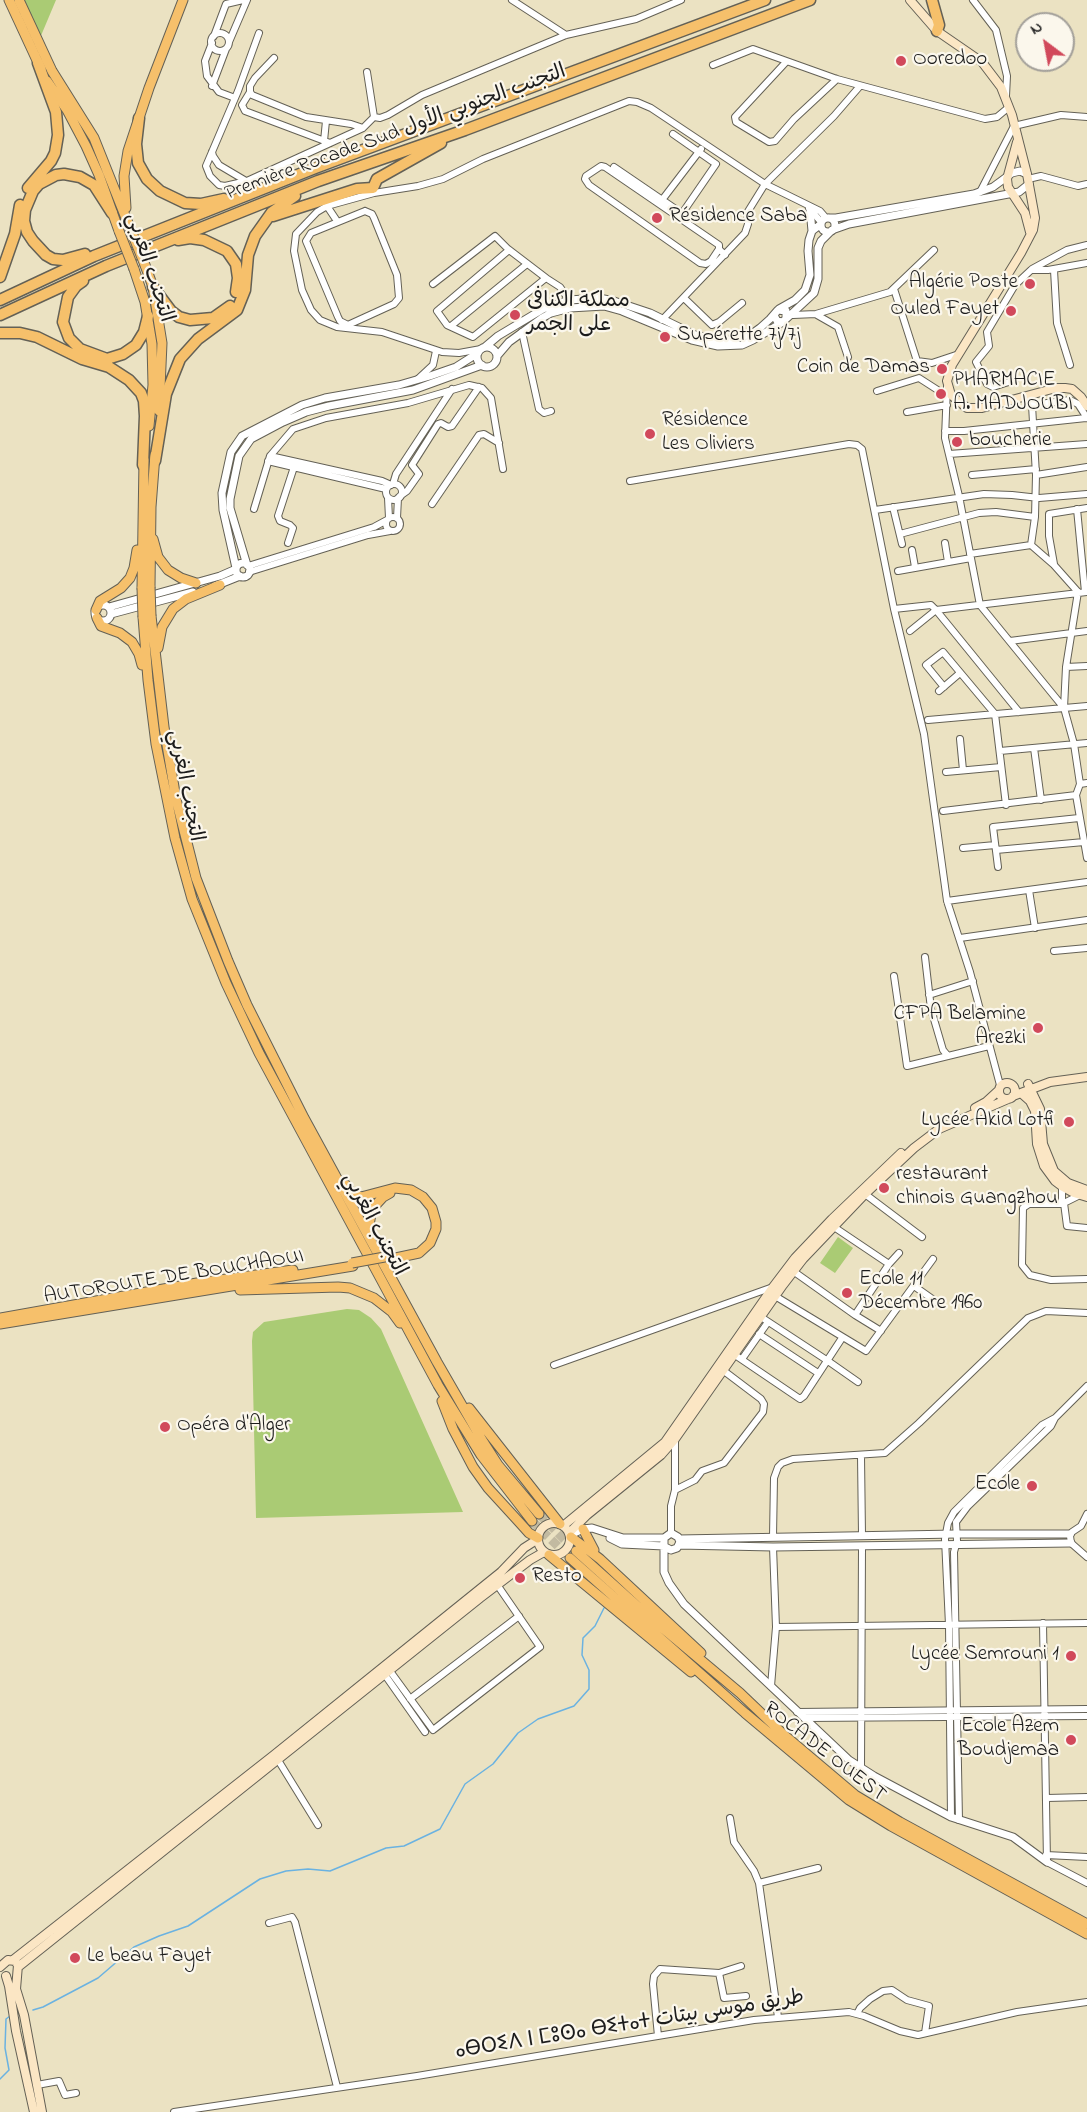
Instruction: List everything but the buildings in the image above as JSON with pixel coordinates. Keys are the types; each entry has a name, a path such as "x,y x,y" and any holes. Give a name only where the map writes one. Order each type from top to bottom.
{"highway":[{"name":"التجنب الغربي","path":"9,0 38,63 78,129 99,175 134,269 148,316 152,344 153,385 143,465 149,693 160,770 177,849 192,899 217,962 259,1053 438,1385 481,1455 535,1517 468,1418 389,1260 316,1138 247,1005 228,962 196,878 185,838 167,753 156,662 147,616"},
{"name":"التجنب الغربي","path":"19,0 52,71 94,138 153,287 162,343 154,461 146,518"},
{"path":"130,228 124,200 124,176 128,151 183,0"},
{"name":"Première Rocade Sud التجنب الجنوبي الأول","path":"0,300 94,256 315,168 765,0"},
{"name":"Première Rocade Sud التجنب الجنوبي الأول","path":"0,315 100,269 318,181 465,130 810,0"},
{"path":"932,0 939,24 937,31"},
{"path":"0,277 15,234 23,195 51,161 57,145 56,112 38,63"},
{"path":"139,118 136,144 138,163 147,179 160,191 185,203 201,204 229,198 315,168"},
{"path":"265,220 357,189 374,190 377,179 465,130"},
{"path":"112,213 94,185 80,177 64,174 47,179 33,191 25,210 24,221 33,241 53,259 72,258 140,238"},
{"path":"154,461 166,394 180,359 198,339 237,310 245,290 248,255 255,236 265,220 283,204 318,181"},
{"path":"141,252 190,238 204,240 227,251 236,264 238,286 233,301 228,309 208,319 190,320 179,317 166,305 153,287"},
{"path":"100,269 76,286 68,297 63,322 69,338 74,343 94,356 107,359 123,354 136,345 144,332 148,316"},
{"path":"0,333 20,333 37,337 81,359 109,367 129,380 141,393 144,401 143,465"},
{"path":"146,518 154,547 161,561 176,576 196,583"},
{"path":"146,518 133,573 121,588 100,601 96,614 101,626 124,635 135,645 140,654 149,693"},
{"path":"156,662 160,631 170,613 186,599 220,585"},
{"path":"316,1138 351,1192 361,1197 389,1189 403,1188 423,1197 432,1208 436,1229 430,1243 418,1253 389,1260 353,1264"},
{"path":"405,1192 426,1205 432,1218 432,1230 422,1247 389,1260 372,1235 369,1216 375,1203 382,1197 389,1193 405,1192"},
{"name":"AUTOROUTE DE BOUCHAOUI","path":"0,1324 353,1264"},
{"name":"AUTOROUTE DE BOUCHAOUI","path":"0,1318 197,1283 353,1264"},
{"path":"175,1296 270,1289 350,1288 374,1298 392,1312 426,1362"},
{"path":"446,1378 485,1431 567,1531 705,1657 740,1693"},
{"path":"438,1385 453,1429 473,1467 488,1488 529,1533 538,1538"},
{"path":"583,1529 600,1559"},
{"path":"547,1554 677,1662 744,1713"},
{"name":"ROCADE OUEST","path":"1087,1924 855,1795 784,1736 740,1693 573,1554 744,1713 819,1777 862,1809 1087,1934"}],"main road":[{"path":"910,0 937,31 982,62 995,77 1009,107 1028,179 1035,218 1031,236 952,365 947,381 951,394 967,408 982,408 1056,388 1065,388 1072,389 1087,406"},
{"path":"1018,140 1007,183 1011,194 1025,213 1031,236"},
{"path":"567,1531 665,1442 774,1291 795,1258 887,1165 937,1124 983,1104 1004,1086 1029,1087 1087,1077"},
{"path":"1046,1083 1040,1109 1043,1144 1054,1171 1085,1194"},
{"path":"1004,1086 1002,1098 1014,1096 1030,1101 1035,1111 1037,1144 1044,1166 1062,1185 1085,1194"},
{"path":"1004,1086 1015,1091 1014,1096"},
{"path":"567,1531 661,1455 724,1371 739,1357 764,1320 774,1291 865,1194 914,1148 939,1129 1014,1096 1029,1087"},
{"path":"1029,1087 1040,1109"},
{"path":"520,1523 524,1535 524,1548"},
{"path":"2,1972 12,1977 16,1967 501,1572 524,1548 538,1538 545,1526 550,1523 567,1531"},
{"path":"16,1967 530,1560 547,1554 555,1556 565,1552 568,1548 567,1531"},
{"path":"538,1538 538,1544 547,1554"},
{"path":"2,1972 6,1960 16,1967"},
{"path":"16,1967 16,1989 24,2015 42,2112"},
{"path":"2,1972 9,1983 16,2031 34,2112"}],"street":[{"path":"212,86 245,0 231,1 225,5 212,44 206,54 204,68 212,86 223,94 235,98"},
{"path":"512,0 566,35"},
{"path":"374,117 388,116 422,95 566,35 636,19 681,0"},
{"path":"973,0 996,30 1007,76 1006,97"},
{"path":"259,33 206,166 216,182 225,186 247,181 328,142 363,128 374,117"},
{"path":"212,44 216,50 221,51 227,45 227,37 222,34 214,36"},
{"path":"713,65 753,49 860,86 985,119 997,117 1009,107"},
{"path":"274,58 250,86 250,92 242,105 244,111 328,142"},
{"path":"786,62 735,117 736,122 768,142 775,141 794,119 837,79"},
{"path":"367,72 374,117"},
{"path":"662,320 745,233 748,224 747,213 765,184 834,116 860,86"},
{"path":"250,92 252,95 306,117 363,128"},
{"path":"478,333 482,338 482,349 478,361 487,367 496,362 497,356 509,342 551,313 589,306 604,306 622,311 692,340 718,346 742,345 788,319 814,293 818,279 818,248 834,224 824,221 808,207 765,184 651,108 629,101 483,159 443,179 418,186 374,190 327,206 296,234 294,251 296,269 302,290 311,309 320,320 337,327 382,332 436,351 459,353 482,349 492,348 497,356"},
{"path":"980,192 1014,126 1061,114 1087,117"},
{"path":"326,121 328,142"},
{"path":"614,167 680,212 684,211 716,166 714,161 673,134"},
{"path":"662,200 705,143"},
{"path":"212,150 219,165 247,181"},
{"path":"719,249 709,263 700,263 589,185 585,179 586,176 602,166 605,167 711,238 725,255"},
{"path":"812,231 824,221 836,218 980,192 993,187 1008,175 1016,172 1028,179 1041,176 1078,186 1087,183"},
{"path":"824,221 825,231 832,230 849,224 1011,194 1023,190 1028,179"},
{"path":"327,206 337,221"},
{"path":"482,365 413,390 306,412 251,439 239,456 230,499 230,508 248,567 246,576 238,571 222,499 230,457 239,440 246,433 279,415 313,401 416,381 451,369 498,336 543,309 569,300 598,298 614,301 709,339 733,340 744,337 760,328 777,310 795,300 805,290 810,275 808,251 812,231 808,207"},
{"path":"365,211 372,214 397,275 399,295 396,303 348,325 340,321 338,317 306,241 311,233 337,221 365,211"},
{"path":"433,284 495,236 527,264 560,287 569,300"},
{"path":"1015,380 993,387 987,384 979,371 976,362 989,346 987,332 1015,285 1031,270 1068,250 1087,245"},
{"path":"510,250 437,310 447,325 472,337 546,278"},
{"path":"788,319 816,314 890,292 934,250"},
{"path":"1031,270 1054,270 1087,263"},
{"path":"451,326 527,264"},
{"path":"1054,270 1057,323 1070,365"},
{"path":"894,289 917,361 932,363 960,353"},
{"path":"684,298 712,325 742,303"},
{"path":"777,310 786,311 788,319"},
{"path":"816,314 838,327 848,357"},
{"path":"522,332 539,409 544,412 551,411"},
{"path":"416,381 433,365 436,351"},
{"path":"877,391 919,378 947,396"},
{"path":"947,381 945,438 980,604 1064,708"},
{"path":"254,509 269,459 295,427 326,418 408,403 469,385 485,390 491,398 503,469"},
{"path":"388,498 392,500 405,492 419,474 413,464 438,424 452,426 479,387"},
{"path":"390,531 386,526 390,486 452,389"},
{"path":"1030,395 1036,472 1035,517 1031,545"},
{"path":"945,431 1087,418 1078,404 1070,400 1032,405"},
{"path":"907,412 947,405"},
{"path":"432,504 479,435 484,434 499,443"},
{"path":"630,482 849,444 856,445 864,456 894,609 924,734 947,901 973,981 996,1070 1004,1086"},
{"path":"949,454 1087,444"},
{"path":"110,611 220,585 238,571 242,563 248,567 399,529 401,524 397,518 401,491 399,487 294,468 269,459"},
{"path":"269,459 382,481 390,486"},
{"path":"972,475 1087,467"},
{"path":"288,543 292,528 280,521 278,516 294,468"},
{"path":"874,510 959,496 998,494 1035,498 1087,494"},
{"path":"893,507 902,544"},
{"path":"1054,565 1049,536 1049,514 1087,508"},
{"path":"1077,509 1083,592 1072,632 1066,667 1064,708 1083,783 1076,795 1087,858"},
{"path":"900,534 963,516 996,512 1035,517"},
{"path":"248,567 374,527 388,519 397,518"},
{"path":"945,543 948,562"},
{"path":"1031,545 1083,592"},
{"path":"898,571 1031,545"},
{"path":"912,550 915,567"},
{"path":"110,611 238,571"},
{"path":"910,631 936,610 1083,592"},
{"path":"102,605 110,611 109,619 104,621 96,614 102,605"},
{"path":"894,609 931,605 1019,712"},
{"path":"1010,641 1087,631"},
{"path":"960,673 941,689 926,665 943,652 995,714 1006,805"},
{"path":"1066,667 1087,666"},
{"path":"928,720 1087,706"},
{"path":"960,739 963,770"},
{"path":"1000,751 1087,743"},
{"path":"1034,748 1041,800"},
{"path":"946,772 1001,766"},
{"path":"943,811 1076,795"},
{"path":"998,867 993,827 1079,818"},
{"path":"963,848 1084,842"},
{"path":"947,901 1087,882"},
{"path":"1029,890 1035,928"},
{"path":"960,938 1087,920"},
{"path":"1054,951 1087,948"},
{"path":"926,957 929,995 935,1026 948,1056"},
{"path":"894,976 907,1066 989,1046"},
{"path":"929,995 973,981"},
{"path":"1062,1185 1066,1226 1087,1228"},
{"path":"865,1194 922,1237"},
{"path":"1085,1194 1063,1204 1029,1204 1023,1208 1022,1265 1030,1275 1051,1280 1087,1280"},
{"path":"834,1227 889,1264"},
{"path":"855,1315 899,1253"},
{"path":"554,1365 774,1291 842,1338 866,1351 933,1259"},
{"path":"793,1272 881,1331"},
{"path":"914,1286 938,1303"},
{"path":"771,1686 776,1627 773,1547 774,1478 778,1467 793,1459 885,1453 1028,1318 1046,1311 1087,1313"},
{"path":"842,1338 828,1361 804,1396 798,1398 739,1357 759,1334 764,1320 828,1361 858,1382"},
{"path":"759,1334 818,1373"},
{"path":"675,1490 695,1480 704,1470 713,1469 724,1463 763,1412 764,1404 761,1400 724,1371"},
{"path":"959,1820 952,1625 954,1551 957,1534 955,1525 959,1516 1051,1426 1055,1418 1087,1386"},
{"path":"952,1625 946,1545 949,1519 1044,1423 1055,1418"},
{"path":"675,1439 675,1490 671,1506 671,1533 677,1544"},
{"path":"861,1456 861,1768"},
{"path":"677,1544 773,1537 1070,1534 1081,1526 1087,1514"},
{"path":"567,1531 592,1528 619,1543 773,1547 1071,1543 1087,1557"},
{"path":"671,1533 664,1544 664,1572 669,1583 690,1611 797,1712 861,1768 951,1817 1009,1835 1087,1883"},
{"path":"1070,1534 1071,1543"},
{"path":"862,1535 862,1546"},
{"path":"773,1537 773,1547"},
{"path":"669,1583 668,1561 677,1544"},
{"path":"387,1673 433,1730 540,1647 498,1586"},
{"path":"410,1699 519,1616"},
{"path":"1043,1623 1046,1858"},
{"path":"776,1627 1087,1623"},
{"path":"387,1673 425,1732"},
{"path":"797,1712 862,1714 1087,1709"},
{"path":"954,1713 1044,1717 1087,1716"},
{"path":"951,1817 954,1713"},
{"path":"804,1718 862,1714"},
{"path":"278,1760 318,1825"},
{"path":"1047,1798 1087,1797"},
{"path":"730,1818 734,1842 754,1870 759,1883 778,2017"},
{"path":"1046,1858 1087,1857"},
{"path":"759,1883 818,1868"},
{"path":"269,1923 292,1917 295,1922 337,2087"},
{"path":"658,2036 653,1984 654,1976 660,1969 719,1973 741,1966"},
{"path":"719,1973 724,1998 746,1996"},
{"path":"857,2014 870,1999 883,1991 892,1990 907,2000 929,2006 925,2033"},
{"name":"ⴰⴱⵔⵉⴷ ⵏ ⵎⵓⵙⴰ ⴱⵉⵜⴰⵜ طريق موسى بيتات","path":"174,2112 778,2017 829,2013 857,2014 900,2031 918,2035 1017,2012 1087,2002"},
{"path":"37,2085 59,2081 65,2095 76,2093"}],"green space":[{"path":"24,0 56,0 40,38"},
{"path":"838,1237 853,1248 835,1273 820,1263"},
{"path":"347,1309 359,1310 381,1329 463,1512 256,1518 253,1332 264,1322"}],"waterway":[{"path":"33,2010 98,1978 134,1947 188,1926 260,1879 286,1871 308,1869 330,1871 386,1848 404,1846 440,1829 465,1784 493,1764 518,1733 538,1719 574,1706 589,1689 589,1670 582,1655 583,1638 595,1626 604,1608"},
{"path":"0,2079 9,2070 5,2048 6,2019 10,2016"}],"tunnel":[{"path":"539,1514 576,1551"},
{"path":"532,1521 570,1558"}],"place":[{"name":"Ooredoo","path":"901,61"},
{"name":"Résidence Saba","path":"657,218"},
{"name":"Algérie Poste","path":"1030,284"},
{"name":"Ouled Fayet","path":"1011,311"},
{"name":"مملكة الكنافى على الجمر","path":"515,315"},
{"name":"Supérette 7j/7j","path":"665,337"},
{"name":"Coin de Damas","path":"942,369"},
{"name":"PHARMACIE A. MADJOUBI","path":"941,394"},
{"name":"Résidence Les Oliviers","path":"650,434"},
{"name":"boucherie","path":"957,442"},
{"name":"CFPA Belamine Arezki","path":"1038,1028"},
{"name":"Lycée Akid Lotfi","path":"1069,1122"},
{"name":"restaurant chinois Guangzhou","path":"884,1188"},
{"name":"Ecole 11 Décembre 1960","path":"847,1293"},
{"name":"Opéra d'Alger","path":"165,1427"},
{"name":"Ecole","path":"1032,1486"},
{"name":"Resto","path":"520,1578"},
{"name":"Lycée Semrouni 1","path":"1071,1656"},
{"name":"Ecole Azem Boudjemaa","path":"1071,1740"},
{"name":"Le beau Fayet","path":"75,1958"}]}
